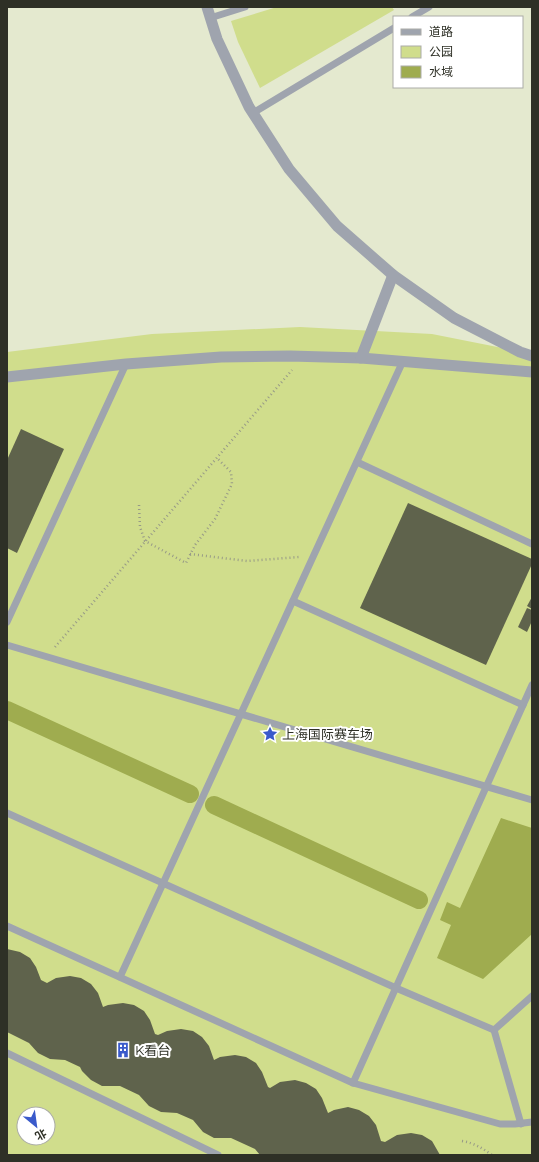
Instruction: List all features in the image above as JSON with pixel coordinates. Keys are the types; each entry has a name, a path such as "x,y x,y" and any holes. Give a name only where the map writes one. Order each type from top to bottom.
{"street":[{"path":"207,7 217,39 253,112 289,169 337,226 393,276 454,318 520,352 532,356"},
{"path":"361,358 393,276"},
{"path":"7,377 126,364 221,358 303,356 361,358 532,372"}],"lane":[{"path":"210,18 246,7"},
{"path":"414,16 429,7"},
{"path":"253,112 393,29"},
{"path":"120,977 403,361"},
{"path":"7,622 126,364"},
{"path":"357,462 532,544"},
{"path":"293,601 523,705"},
{"path":"7,645 530,799 532,791"},
{"path":"353,1083 532,686"},
{"path":"7,812 396,988 494,1030"},
{"path":"7,926 353,1083 500,1124 521,1124 532,1122"},
{"path":"494,1030 532,996"},
{"path":"494,1030 521,1124"},
{"path":"7,1053 218,1155"}],"path":[{"path":"47,657 303,356"},
{"path":"139,504 140,527 145,542 186,563 195,545 215,519 232,484 231,472 217,458"},
{"path":"190,554 247,561 314,556"},
{"path":"462,1141 479,1146 492,1155"}],"green space":[{"path":"277,7 392,7 394,10 260,88 238,42 231,21"},
{"name":"上海国际赛车场","path":"300,327 432,334 532,354 532,1155 7,1155 7,352 152,334"}],"water":[{"path":"501,818 532,828 532,934 483,979 437,958 451,925 440,920 447,902 460,908"}],"building":[{"path":"21,429 64,449 17,553 7,548 7,460"},
{"path":"408,503 532,559 532,564 486,665 360,608"},
{"path":"532,597 532,609 527,606"},
{"path":"527,608 532,610 532,621 527,632 518,627"},
{"name":"K看台","path":"7,949 20,952 30,958 36,967 41,980 47,983 56,978 70,976 81,978 91,984 98,993 103,1007 123,1003 134,1005 144,1011 150,1020 155,1034 158,1035 167,1031 181,1029 193,1031 202,1037 209,1046 214,1060 220,1057 235,1055 246,1057 256,1063 262,1072 268,1087 270,1088 280,1082 295,1080 306,1083 316,1089 322,1098 328,1113 348,1107 359,1110 369,1116 376,1125 381,1141 385,1142 397,1135 411,1133 422,1135 432,1141 440,1155 260,1155 255,1149 231,1138 214,1138 203,1132 193,1120 177,1113 161,1112 149,1106 139,1095 120,1086 102,1086 91,1080 80,1067 65,1060 50,1059 38,1053 29,1043 7,1032"}],"waterway":[{"path":"7,710 190,794"},
{"path":"214,805 419,900"}],"place":[{"name":"上海国际赛车场","path":"270,734"},
{"name":"K看台","path":"123,1050"}]}
